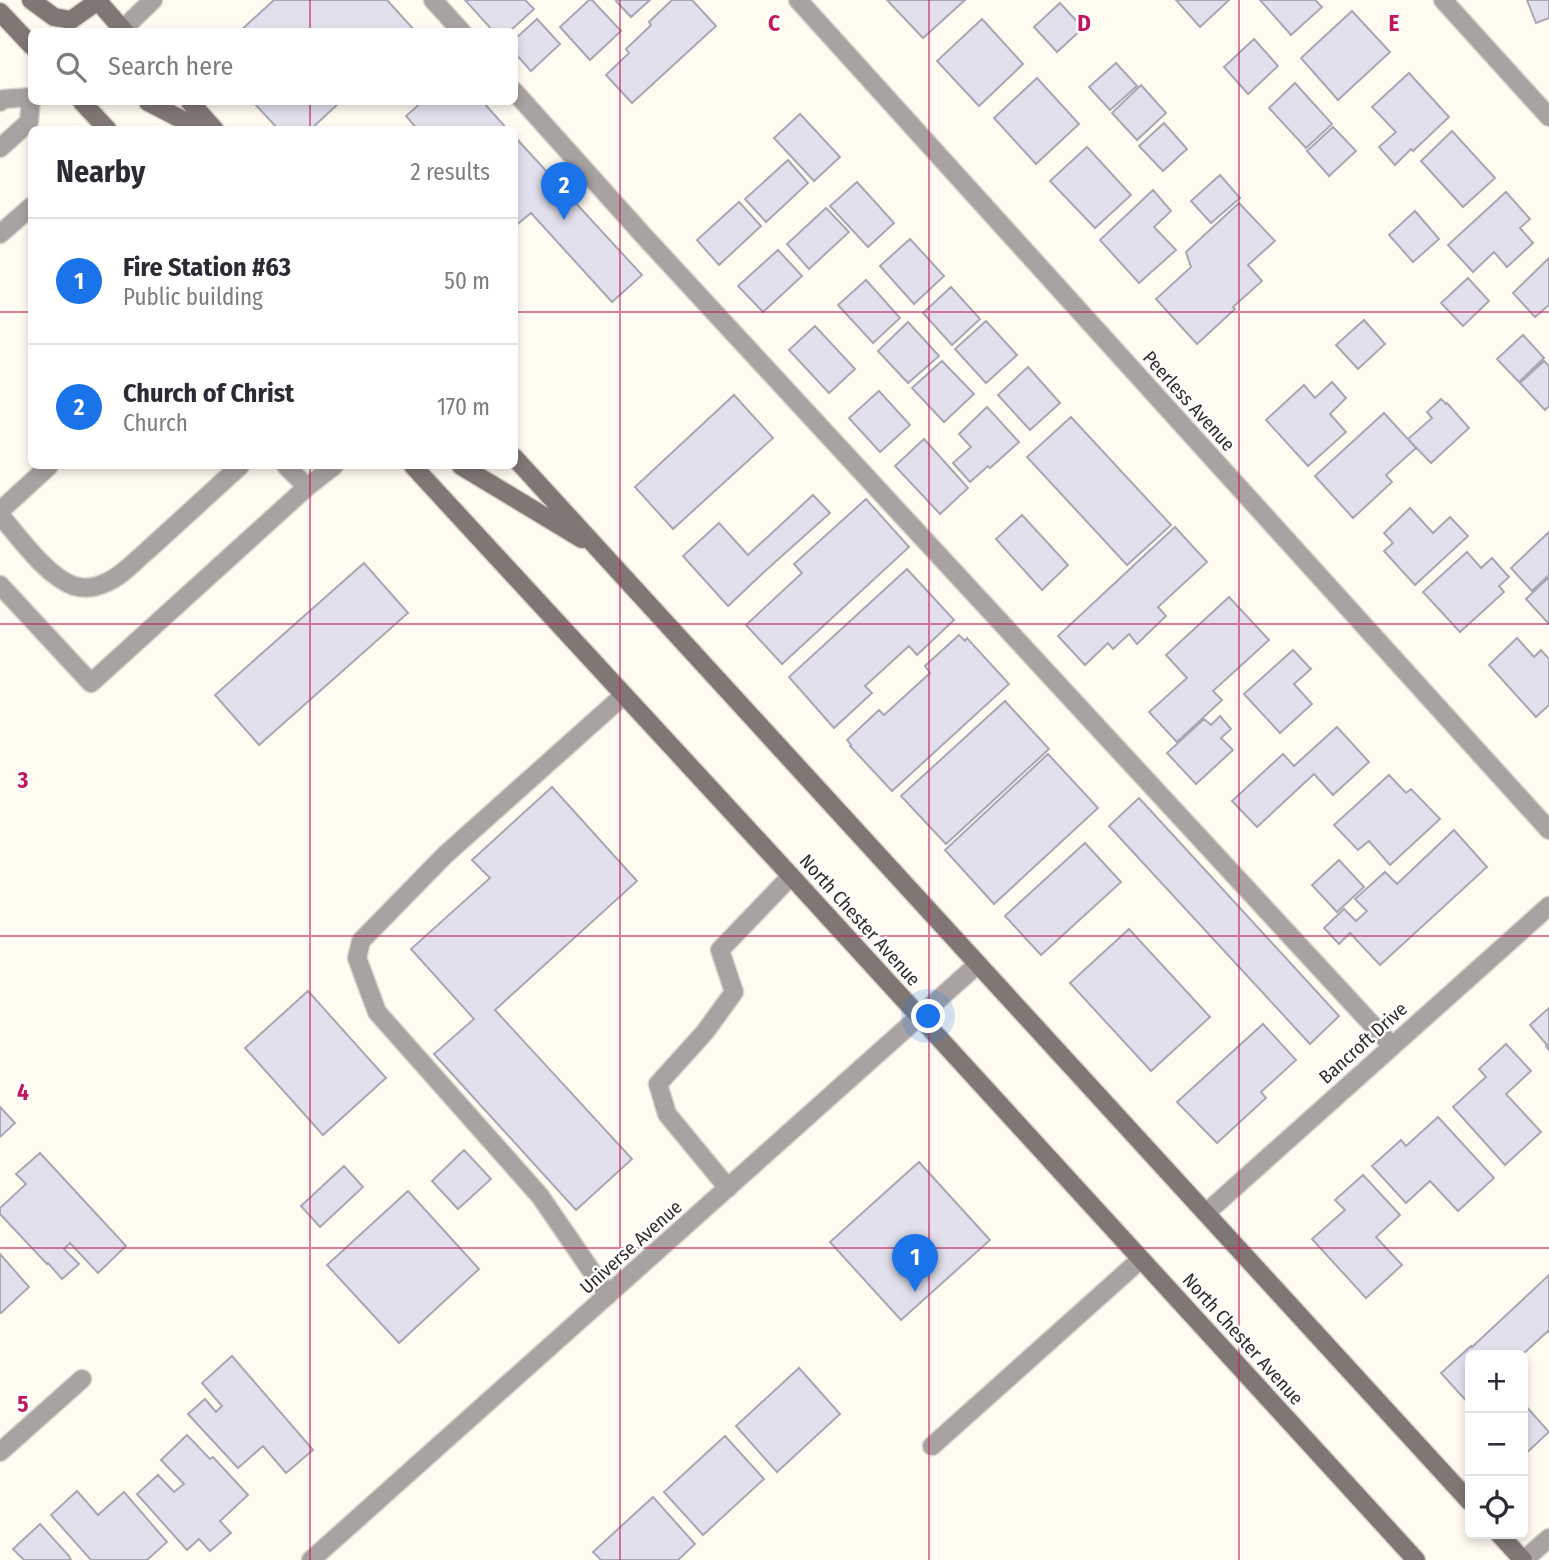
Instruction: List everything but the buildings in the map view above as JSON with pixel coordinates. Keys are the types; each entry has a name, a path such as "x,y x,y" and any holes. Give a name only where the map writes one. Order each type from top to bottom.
{"main road":[{"path":"31,0 54,17 71,20 97,0 122,28"},
{"path":"0,12 28,42"},
{"path":"85,105 104,126"},
{"path":"154,105 194,126"},
{"path":"193,105 211,126"},
{"path":"518,461 1465,1497"},
{"name":"North Chester Avenue","path":"416,469 1416,1560"},
{"path":"466,469 600,550"},
{"path":"1504,1539 1524,1560"}],"street":[{"path":"126,28 153,0"},
{"path":"433,0 458,28"},
{"name":"Peerless Avenue","path":"798,0 1549,830"},
{"path":"1443,0 1549,117"},
{"path":"518,95 1392,1046"},
{"path":"0,102 4,99 28,97"},
{"path":"0,148 29,122 30,105"},
{"path":"0,234 28,210"},
{"path":"46,469 0,513 38,559 60,579 76,586 91,588 108,582 121,573 237,469"},
{"path":"289,469 307,487"},
{"path":"0,584 91,683 330,469"},
{"path":"608,1295 540,1196 377,1012 358,958 361,941 445,855 624,695"},
{"path":"728,1188 667,1114 658,1084 705,1032 734,992 720,950 791,876"},
{"name":"Bancroft Drive","path":"1206,1213 1549,906"},
{"name":"Universe Avenue","path":"312,1560 978,964"},
{"path":"932,1446 1142,1259"},
{"path":"0,1452 82,1379"},
{"path":"1524,1560 1549,1538"}],"place":[{"name":"Church of Christ","path":"564,220"},
{"name":"Fire Station #63","path":"915,1292"}]}
